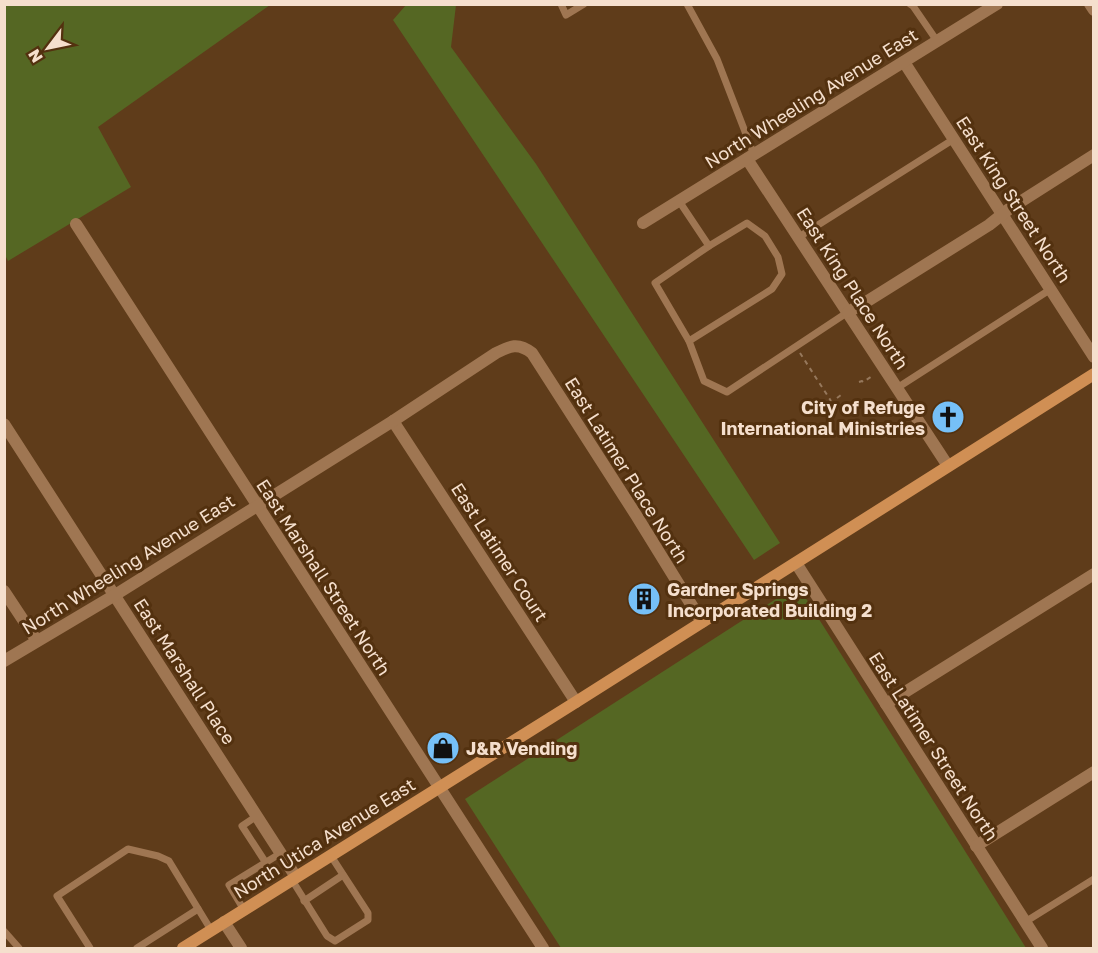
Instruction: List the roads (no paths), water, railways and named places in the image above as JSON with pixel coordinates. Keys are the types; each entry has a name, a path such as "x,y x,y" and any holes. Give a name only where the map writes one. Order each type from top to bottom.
{"main road":[{"name":"North Utica Avenue East","path":"183,948 1094,374"}],"street":[{"name":"North Wheeling Avenue East","path":"643,223 997,4"},
{"path":"1090,4 1094,10"},
{"name":"East King Street North","path":"904,62 1094,357"},
{"path":"848,312 989,225 1094,155"},
{"name":"East King Place North","path":"751,157 799,237 948,466"},
{"name":"East Marshall Street North","path":"76,224 543,948"},
{"name":"North Wheeling Avenue East","path":"4,661 115,595 393,421 496,353 515,346"},
{"name":"East Latimer Place North","path":"515,346 524,347 532,353 702,622"},
{"name":"East Latimer Court","path":"393,421 576,702"},
{"name":"East Marshall Place","path":"6,427 281,853 294,879"},
{"name":"East Latimer Street North","path":"796,563 1042,948"},
{"path":"886,704 1094,574"},
{"path":"4,591 37,642"},
{"path":"976,846 1094,772"},
{"path":"224,922 241,948"}],"lane":[{"path":"561,4 566,15 584,4"},
{"path":"687,4 717,59 751,157"},
{"path":"910,4 914,6 937,42"},
{"path":"799,237 954,139"},
{"path":"679,201 709,246"},
{"path":"688,341 772,289 782,274 778,257 765,236 747,223 655,283 688,341 704,381 727,392 848,312"},
{"path":"897,388 1051,289"},
{"path":"257,816 242,826 266,863"},
{"path":"90,948 57,896 128,849 169,861 212,930"},
{"path":"244,910 228,885 281,853"},
{"path":"294,879 304,901 327,936 335,941 368,920 368,914 330,856"},
{"path":"304,901 343,875"},
{"path":"1025,922 1094,879"},
{"path":"137,948 198,909"},
{"path":"4,931 19,948"}],"place":[{"name":"City of Refuge International Ministries","path":"948,417"},
{"name":"Gardner Springs Incorporated Building 2","path":"644,599"},
{"name":"J&R Vending","path":"443,748"}]}
